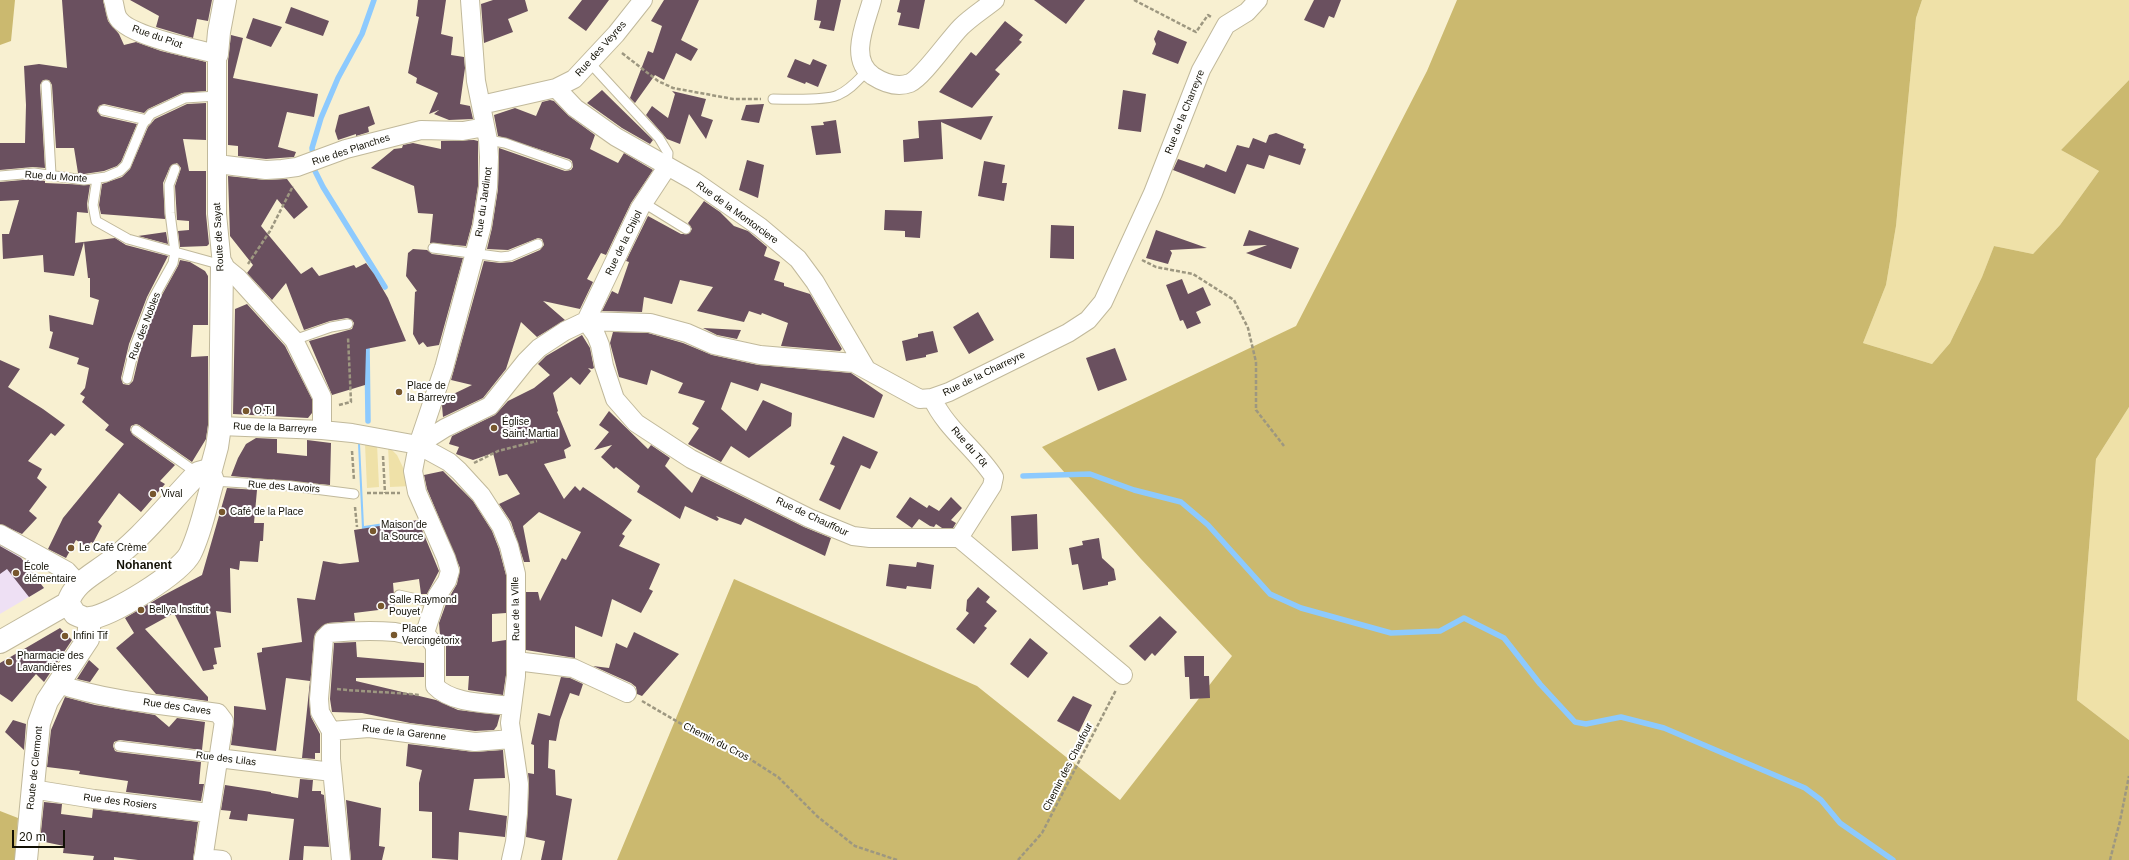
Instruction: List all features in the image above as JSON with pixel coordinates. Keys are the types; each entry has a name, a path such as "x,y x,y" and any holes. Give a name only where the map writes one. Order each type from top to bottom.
{"street":[{"name":"Rue du Piot","path":"113,0 118,18 130,29 175,44 217,54"},
{"name":"Route de Sayat","path":"90,618 105,613 153,587 180,566 189,556 195,541 207,476 216,454 220,426 230,271 217,214 217,54 218,32 225,0"},
{"name":"Rue du Jardinot","path":"425,634 435,603 450,571 446,558 417,492 413,471 418,445 444,368 475,253 482,226 488,187 486,134 476,81 470,0"},
{"name":"Rue des Veyres","path":"481,105 556,88 574,79 608,43 643,0"},
{"path":"872,0 862,36 859,58 867,71 880,80 894,85 910,83 920,76 962,26 995,0"},
{"name":"Rue de la Charreyre","path":"418,445 445,428 490,406 526,361 539,348 565,331 586,321 650,323 687,333 722,347 760,355 854,363 865,367 908,394 920,399 932,398 949,392 1068,333 1088,320 1103,302 1153,193 1201,70 1226,26 1247,12 1258,0"},
{"name":"Rue de la Montorciere","path":"556,88 575,108 616,137 694,181 760,227 798,259 815,282 865,367"},
{"name":"Rue des Planches","path":"217,164 266,170 308,164 346,149 421,130 463,131 486,134"},
{"name":"Rue de la Chijol","path":"586,321 644,203 667,167"},
{"name":"Rue de la Barreyre","path":"220,426 322,430 322,397 294,340 230,271"},
{"name":"Rue de Chauffour","path":"586,321 596,335 600,345 604,366 614,399 636,423 691,459 809,518 853,536 870,538 959,538"},
{"name":"Rue du Tôt","path":"932,398 938,412 987,466 994,477 992,486 959,538"},
{"path":"322,430 383,438 418,445"},
{"name":"Rue de la Ville","path":"418,445 449,462 459,470 481,495 501,526 509,546 516,574 516,676 511,706 511,739 519,784 515,842 511,860"},
{"path":"0,642 68,603 70,596 79,584 126,548 207,476"},
{"path":"0,534 67,571 79,584"},
{"path":"959,538 1123,675"},
{"path":"68,603 75,614 90,618"},
{"name":"Route de Clermont","path":"26,860 39,723 47,701 88,639 90,618"},
{"path":"341,860 332,772 331,730 320,712 324,638 329,633 350,631 395,632 415,637 425,634 435,646 435,686 442,694 511,706"},
{"path":"516,661 573,668 627,693"},
{"name":"Rue des Caves","path":"58,684 77,690 218,713 224,720 203,859"},
{"name":"Rue de la Garenne","path":"331,730 369,728 475,742 511,739"},
{"name":"Rue des Lilas","path":"218,758 332,772"},
{"name":"Rue des Rosiers","path":"32,789 94,799 209,813"},
{"path":"203,859 222,860"}],"lane":[{"path":"590,63 658,138 668,152 667,167"},
{"path":"773,99 836,96 848,89 867,71"},
{"path":"46,86 52,174"},
{"name":"Rue du Monte","path":"0,176 34,173 52,174 84,180 96,179 120,171 126,165 151,114 164,106 185,98 217,96"},
{"path":"102,110 147,120"},
{"path":"486,134 505,143 567,165"},
{"path":"175,169 169,185 170,213 175,252"},
{"path":"96,179 93,206 96,221 128,239 175,252 230,271"},
{"path":"644,203 686,229"},
{"path":"434,248 501,257 510,256 538,244"},
{"name":"Rue des Nobles","path":"127,379 135,346 153,299 173,263 175,252"},
{"path":"294,340 332,327 348,324"},
{"path":"136,430 207,476"},
{"name":"Rue des Lavoirs","path":"207,476 354,494"},
{"path":"399,595 435,603"},
{"name":"Rue des Lilas","path":"119,746 218,758"}],"path":[{"path":"1134,0 1196,32 1208,15 1226,26"},
{"path":"608,43 658,81 672,88 733,99 773,99"},
{"path":"230,271 270,231 288,199 295,181 308,164"},
{"path":"1127,252 1156,267 1193,274 1234,300 1248,328 1256,362 1256,410 1284,446"},
{"path":"322,409 351,402 348,324"},
{"path":"383,438 385,494"},
{"path":"459,470 498,451 537,440"},
{"path":"368,494 417,492"},
{"name":"Chemin des Chaufour","path":"1018,860 1042,833 1123,675"},
{"path":"321,687 375,693 385,691 432,696 442,694"},
{"name":"Chemin du Cros","path":"627,693 714,743 742,754 778,777 818,817 855,846 897,860"},
{"path":"2110,860 2129,776"}],"shaded area":[{"path":"0,0 15,0 11,41 0,45"},
{"path":"1457,0 1922,0 1916,18 1896,226 1886,285 1863,343 1932,364 1950,343 1982,277 1994,246 2033,254 2060,225 2099,171 2061,150 2129,80 2129,407 2096,459 2077,700 2129,740 2129,860 617,860 734,579 977,686 1120,800 1232,656 1141,559 1042,447 1296,326 1427,71"},
{"path":"1922,0 2129,0 2129,80 2061,150 2099,171 2060,225 2033,254 1994,246 1982,277 1950,343 1932,364 1863,343 1886,285 1896,226 1916,18"},
{"path":"2129,407 2129,740 2077,700 2096,459"},
{"path":"365,444 377,444 379,487 367,488"},
{"path":"388,446 397,455 412,486 390,487"},
{"name":"École élémentaire","path":"0,542 15,549 44,588 0,614"},
{"path":"0,811 18,818 15,860 0,860"}],"water":[{"path":"358,444 360,444 364,526 384,523 384,526 362,529"}],"building":[{"path":"62,0 103,0 108,21 119,34 124,45 136,42 161,51 206,62 206,91 182,93 148,109 144,113 104,104 99,106 97,111 101,116 137,124 121,162 117,166 104,171 84,174 78,173 74,148 56,148 52,85 49,80 43,80 40,85 45,168 33,167 0,170 0,143 25,143 26,105 24,66 39,64 67,68"},
{"path":"130,0 212,0 208,21 197,19 193,38 156,27 159,16"},
{"path":"418,0 446,0 441,34 453,37 451,55 464,57 465,68 460,104 470,106 473,119 449,120 434,114 439,110 429,114 438,93 416,83 417,78 408,73 419,17 416,16"},
{"path":"493,0 525,0 528,11 508,19 513,32 484,43 481,4"},
{"path":"582,0 609,0 586,31 568,18"},
{"path":"664,0 699,0 681,40 698,49 691,61 676,53 664,80 655,75 635,103 630,98 648,51 653,53 662,26 651,21"},
{"path":"817,0 841,0 834,31 819,28 821,21 814,20"},
{"path":"900,0 925,0 919,29 898,25 901,13 897,12"},
{"path":"1034,0 1085,0 1066,24"},
{"path":"1314,0 1341,0 1334,18 1329,16 1324,28 1304,20"},
{"path":"291,7 329,21 323,36 285,23"},
{"path":"253,18 282,27 271,47 246,38"},
{"path":"1005,21 1023,35 1019,40 1022,42 995,70 1000,74 972,108 939,92 971,52 976,56"},
{"path":"1158,30 1187,42 1178,64 1152,54 1156,44 1154,39"},
{"path":"231,35 243,38 233,78 318,94 314,117 287,112 278,147 296,152 294,157 266,159 238,156 238,146 228,145 228,61"},
{"path":"795,59 810,65 813,59 827,65 818,87 787,77"},
{"path":"602,90 653,140 650,144 622,128 587,103"},
{"path":"1123,90 1146,94 1141,132 1118,129"},
{"path":"672,91 706,99 701,116 713,120 706,139 689,114 680,144 667,139 646,115 652,106 668,118 675,94"},
{"path":"550,100 554,101 569,116 595,135 590,149 618,163 624,153 653,170 631,203 606,255 601,253 587,279 593,282 580,309 543,301 565,320 537,337 521,322 506,369 483,398 443,417 442,406 445,398 472,385 451,380 484,261 500,263 512,262 540,250 544,245 542,239 538,238 508,250 487,249 498,189 499,148 565,171 571,170 573,167 572,161 569,159 498,136 494,115 515,108 536,116 542,102"},
{"path":"206,103 206,140 183,139 189,171 206,171 206,214 209,244 207,246 180,247 178,231 189,230 189,221 177,220 175,186 181,168 177,163 170,167 163,183 165,219 101,214 99,205 102,184 122,177 130,169 148,127 155,119 187,104"},
{"path":"764,104 759,123 741,120 746,105"},
{"path":"369,106 375,124 368,127 369,132 356,136 356,134 338,140 335,131 339,115"},
{"path":"993,116 981,140 941,122 943,159 904,162 903,140 919,138 918,121"},
{"path":"836,120 841,153 816,155 811,126 824,125 823,122"},
{"path":"1276,133 1304,144 1303,148 1306,149 1300,165 1269,155 1264,169 1247,164 1235,194 1173,170 1178,159 1204,168 1206,164 1226,172 1237,145 1249,148 1253,138 1266,143 1269,135"},
{"path":"441,141 478,141 478,186 472,224 466,246 430,243 433,214 418,213 414,186 371,168 394,149 402,148 403,145 413,143 441,149"},
{"path":"747,160 764,165 758,198 739,190"},
{"path":"984,161 1005,165 1002,183 1007,183 1004,201 978,196"},
{"path":"228,176 265,180 287,179 308,207 294,219 277,199 261,226 301,274 312,267 319,276 354,265 356,268 366,263 374,274 388,298 406,341 366,349 365,385 332,395 309,341 352,329 354,323 352,320 347,318 330,321 304,330 286,283 272,300 247,273 253,265 230,236"},
{"path":"34,179 45,181 45,183 90,185 87,204 88,213 77,212 75,243 115,238 126,245 168,256 147,297 129,344 121,378 123,384 129,385 133,381 141,348 158,302 180,260 190,262 205,271 208,276 208,325 193,325 191,357 208,356 208,425 206,439 192,462 139,425 136,424 131,426 130,430 133,435 175,465 160,481 165,484 141,512 119,493 98,522 102,526 93,543 91,542 87,547 76,540 66,558 48,549 63,518 124,444 105,430 109,425 82,402 85,397 80,394 85,388 89,368 77,364 79,358 49,348 53,332 50,331 49,315 93,325 99,300 90,297 90,278 88,278 84,242 74,276 44,272 43,255 3,259 2,234 9,234 19,200 0,201 0,182"},
{"path":"704,201 720,212 734,226 748,231 767,247 764,256 780,262 774,280 784,283 784,286 810,294 842,349 840,351 781,346 788,323 762,313 761,315 749,311 744,322 697,311 713,287 680,280 672,304 644,297 642,312 602,311 612,291 618,294 629,262 626,261 648,216 681,234 688,234 692,229 688,223"},
{"path":"885,210 922,211 920,238 905,237 905,231 884,230"},
{"path":"1051,225 1074,226 1074,259 1050,258"},
{"path":"1156,230 1207,248 1170,250 1172,253 1168,264 1146,258"},
{"path":"1249,230 1299,248 1291,269 1246,253 1267,245 1243,246"},
{"path":"166,232 168,244 138,236"},
{"path":"413,249 427,250 432,254 463,258 439,345 427,347 423,342 419,345 413,334 415,292 417,291 406,276 408,253"},
{"path":"1182,279 1188,294 1203,287 1211,305 1196,312 1201,323 1187,329 1183,320 1180,321 1166,285"},
{"path":"247,304 285,346 312,399 312,413 308,418 233,414 235,309"},
{"path":"978,312 994,340 969,354 953,327"},
{"path":"703,328 741,330 737,339 717,335"},
{"path":"933,331 938,352 926,355 926,357 906,361 902,341 918,337 918,334"},
{"path":"613,332 648,333 683,343 712,355 758,365 851,373 883,395 874,418 761,383 758,391 731,382 721,409 746,431 763,400 792,413 791,426 749,458 731,446 721,462 688,444 699,428 692,424 705,401 678,393 683,383 651,370 647,385 619,377 610,343"},
{"path":"582,335 590,348 594,368 588,368 591,371 580,385 571,377 553,393 557,412 571,446 564,450 566,458 544,464 564,499 575,486 580,491 583,487 632,520 622,534 625,536 619,546 660,564 649,589 653,591 641,613 612,599 602,637 575,626 575,658 526,650 526,592 538,592 540,601 562,558 566,560 581,532 539,512 523,526 530,562 524,562 511,522 499,504 520,494 507,474 499,476 493,453 473,460 456,454 459,447 449,444 452,436 495,415 508,401 534,388 550,375 538,364 546,356"},
{"path":"1115,348 1127,380 1098,391 1086,358"},
{"path":"0,360 20,369 8,387 65,425 55,436 51,433 28,461 42,469 37,478 47,487 29,511 37,518 22,534 0,524"},
{"path":"609,411 648,449 651,445 670,458 665,466 692,493 701,476 804,527 831,538 825,556 745,518 741,525 716,516 719,519 717,521 685,506 680,519 637,492 640,486 616,467 614,469 601,457 612,445 594,450 609,432 599,425"},
{"path":"843,436 878,452 870,469 861,465 840,510 819,500 835,466 830,464"},
{"path":"256,438 277,439 277,453 307,456 307,440 331,443 330,485 231,476 238,458 246,444"},
{"path":"443,471 473,501 492,531 499,549 506,575 506,613 492,614 492,642 506,640 506,675 503,695 468,690 469,676 446,676 446,646 440,635 439,623 447,601 457,584 460,568 427,489 424,475"},
{"path":"227,488 257,490 254,523 264,523 263,541 260,541 258,562 240,561 239,570 230,568 231,613 216,611 221,647 214,648 217,664 213,665 214,669 203,671 174,613 145,629 208,697 208,701 156,694 116,648 134,633 125,618 202,575"},
{"path":"910,497 927,508 929,505 939,511 951,497 962,508 951,520 956,523 953,528 942,528 936,524 934,527 930,526 919,519 912,528 896,517"},
{"path":"1037,514 1038,549 1012,551 1011,516"},
{"path":"418,520 439,571 427,594 421,594 419,579 393,583 395,608 354,613 355,621 328,623 317,631 314,637 309,700 311,717 320,734 320,753 315,753 315,759 302,758 310,681 286,678 276,751 231,745 234,722 234,706 266,710 257,653 262,652 262,648 302,642 297,598 315,600 323,561 340,564 359,562 354,530"},
{"path":"1099,538 1102,558 1114,569 1116,580 1108,582 1108,585 1083,590 1078,564 1072,565 1069,548 1083,545 1082,541"},
{"path":"0,546 21,558 44,588 29,597 7,569 0,574"},
{"path":"917,562 934,565 931,589 907,586 906,589 886,586 889,564 916,567"},
{"path":"978,587 990,597 986,602 997,611 984,626 987,628 974,644 956,629 969,613 966,611 967,600"},
{"path":"1160,616 1177,632 1155,656 1152,653 1145,661 1129,646"},
{"path":"60,628 72,640 44,682 36,674 12,702 0,694 0,663"},
{"path":"634,632 679,654 642,696 637,694 636,687 631,683 593,666 609,668 616,643 627,648"},
{"path":"1030,638 1048,653 1028,678 1010,664"},
{"path":"356,642 357,657 424,663 424,677 356,678 356,681 436,700 458,710 500,715 497,726 494,730 475,731 410,723 362,713 332,712 330,699 334,643"},
{"path":"1184,656 1204,656 1204,676 1209,676 1210,698 1190,699 1189,677 1185,677"},
{"path":"89,660 99,669 90,682 77,679"},
{"path":"561,677 570,678 583,684 579,696 570,693 560,720 556,741 549,740 548,768 555,770 556,795 572,799 562,860 541,860 545,841 526,837 529,784 528,773 534,774 534,745 531,744 538,713 550,716"},
{"path":"1073,696 1092,705 1079,732 1057,721"},
{"path":"65,697 95,705 155,715 169,727 177,718 205,722 202,750 120,740 114,742 113,746 115,751 118,752 201,762 199,784 204,784 201,801 126,792 128,781 79,774 80,771 47,767 51,730"},
{"path":"13,720 26,724 24,750 5,732"},
{"path":"408,744 474,752 503,750 505,778 474,779 469,810 507,816 505,837 459,832 458,860 432,858 432,812 419,811 419,783 422,770 406,766"},
{"path":"300,779 313,780 312,791 321,791 321,794 324,795 329,847 304,846 303,860 289,860 294,819 248,814 247,821 229,819 231,811 221,810 225,785 298,798"},
{"path":"346,800 381,808 379,846 385,847 382,860 351,860"},
{"path":"44,802 62,804 61,814 92,818 93,809 198,822 193,860 138,860 114,857 114,860 93,860 94,856 63,853 64,846 40,841"}],"waterway":[{"path":"374,0 362,34 338,78 321,118 312,148 315,171 323,187 385,287"},
{"path":"367,343 368,421"},
{"path":"1023,476 1090,474 1134,490 1181,502 1208,525 1270,594 1301,608 1391,633 1440,631 1464,618 1504,638 1540,684 1575,722 1586,724 1621,717 1664,728 1805,788 1821,800 1840,823 1893,860"}],"place":[{"name":"Place de la Barreyre","path":"399,392"},
{"name":"O.T.I","path":"246,411"},
{"name":"Église Saint-Martial","path":"494,428"},
{"name":"Vival","path":"153,494"},
{"name":"Café de la Place","path":"222,512"},
{"name":"Maison de la Source","path":"373,531"},
{"name":"Le Café Crème","path":"71,548"},
{"name":"École élémentaire","path":"16,573"},
{"name":"Salle Raymond Pouyet","path":"381,606"},
{"name":"Bellya Institut","path":"141,610"},
{"name":"Place Vercingétorix","path":"394,635"},
{"name":"Infini Tif","path":"65,636"},
{"name":"Pharmacie des Lavandières","path":"9,662"}],"district":[{"name":"Nohanent","path":"144,566"}]}
